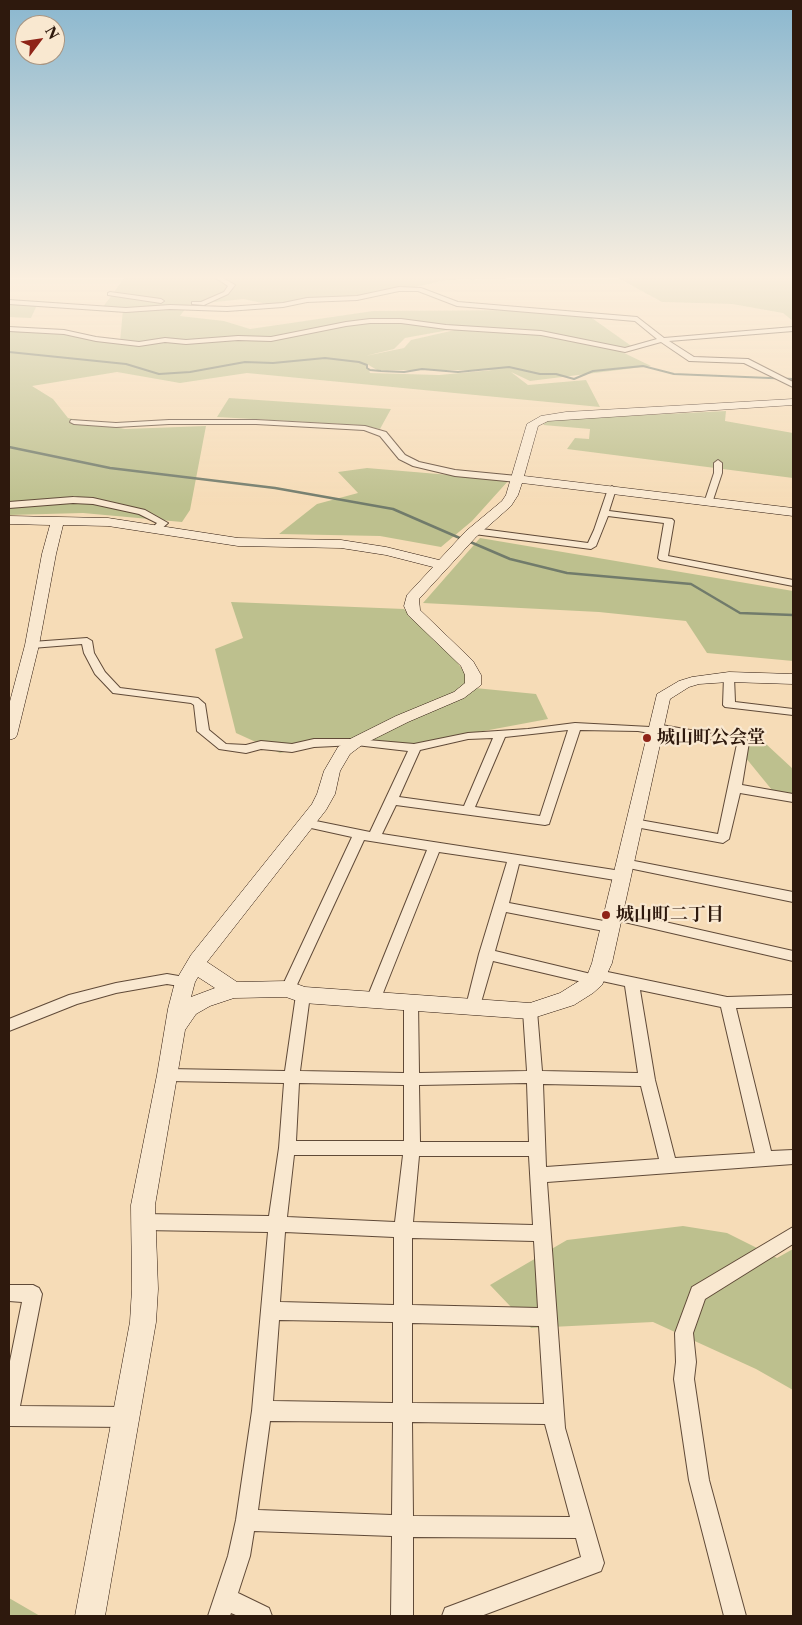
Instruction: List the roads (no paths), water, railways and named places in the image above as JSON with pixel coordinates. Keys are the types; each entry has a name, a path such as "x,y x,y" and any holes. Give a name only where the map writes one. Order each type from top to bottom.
{"street":[{"path":"684,354 692,359 745,361 793,385"},
{"path":"90,1616 143,1322 145,1289 143,1205 168,1075 174,1031 190,973 320,806 326,794 332,771 339,758 356,742 402,719 459,695 472,685 473,675 468,664 413,612 411,606 412,598 473,532 507,503 512,495 533,424 545,418 793,402"},
{"path":"74,422 116,425 243,421 303,426 365,428 382,434 402,457 416,464 455,474 517,478 709,500 793,512"},
{"path":"709,500 718,474 718,462"},
{"path":"473,532 591,546 599,530 612,489"},
{"path":"9,505 73,500 93,501 142,512 163,522 157,528"},
{"path":"604,513 669,522 663,558 793,583"},
{"path":"9,520 108,522 157,528 238,542 325,543 362,546 442,565"},
{"path":"9,735 32,644 49,554 58,520"},
{"path":"32,644 86,641 89,653 100,674 117,691 194,700 199,704 203,731 223,747 246,749 261,745 292,748 314,743 356,742 415,748 468,736 574,726 655,729 743,742 723,839 634,823"},
{"path":"729,677 729,705 793,712"},
{"path":"9,1025 74,999 116,988 190,973 233,990 295,992 530,1011 567,999 586,988 597,977 663,697 684,684 697,680 729,677 793,679"},
{"path":"391,800 545,821 574,726"},
{"path":"468,810 500,734"},
{"path":"375,836 415,748"},
{"path":"735,788 793,798"},
{"path":"306,823 514,860 623,869 793,897"},
{"path":"261,1616 222,1608 239,1556 262,1410 277,1224 287,1148 295,992 360,834"},
{"path":"374,998 435,846"},
{"path":"473,1006 486,954 514,860"},
{"path":"501,906 610,921 793,956"},
{"path":"486,954 727,1003 793,1001"},
{"path":"632,984 647,1080 669,1166"},
{"path":"174,1031 189,1008 203,1000 233,990"},
{"path":"402,1616 404,1526 403,1230 412,1148 411,1002"},
{"path":"727,1003 765,1159"},
{"path":"453,1616 593,1563 555,1428 536,1148 535,1077 530,1011"},
{"path":"168,1075 412,1079 535,1077 647,1080"},
{"path":"287,1148 536,1148"},
{"path":"538,1175 793,1157"},
{"path":"142,1222 277,1224 542,1234"},
{"path":"735,1616 699,1480 684,1378 686,1362 684,1333 698,1293 793,1235"},
{"path":"9,1293 33,1294 9,1414 126,1417"},
{"path":"271,1311 548,1317"},
{"path":"262,1410 554,1414"},
{"path":"246,1520 404,1526 583,1528"}],"waterway":[{"path":"27,354 126,364 159,374 190,372 245,362 273,363 325,358 359,362 367,365 367,368 370,370 381,371 404,372 422,369 458,372 509,367 540,374 556,374 574,379 593,371 643,366 674,374 793,379"},
{"path":"9,447 110,468 275,488 393,509 462,539"},
{"path":"468,541 510,559 567,573 691,584 740,613 793,615"}],"place":[{"name":"城山町公会堂","path":"647,738"},
{"name":"城山町二丁目","path":"606,915"}]}
